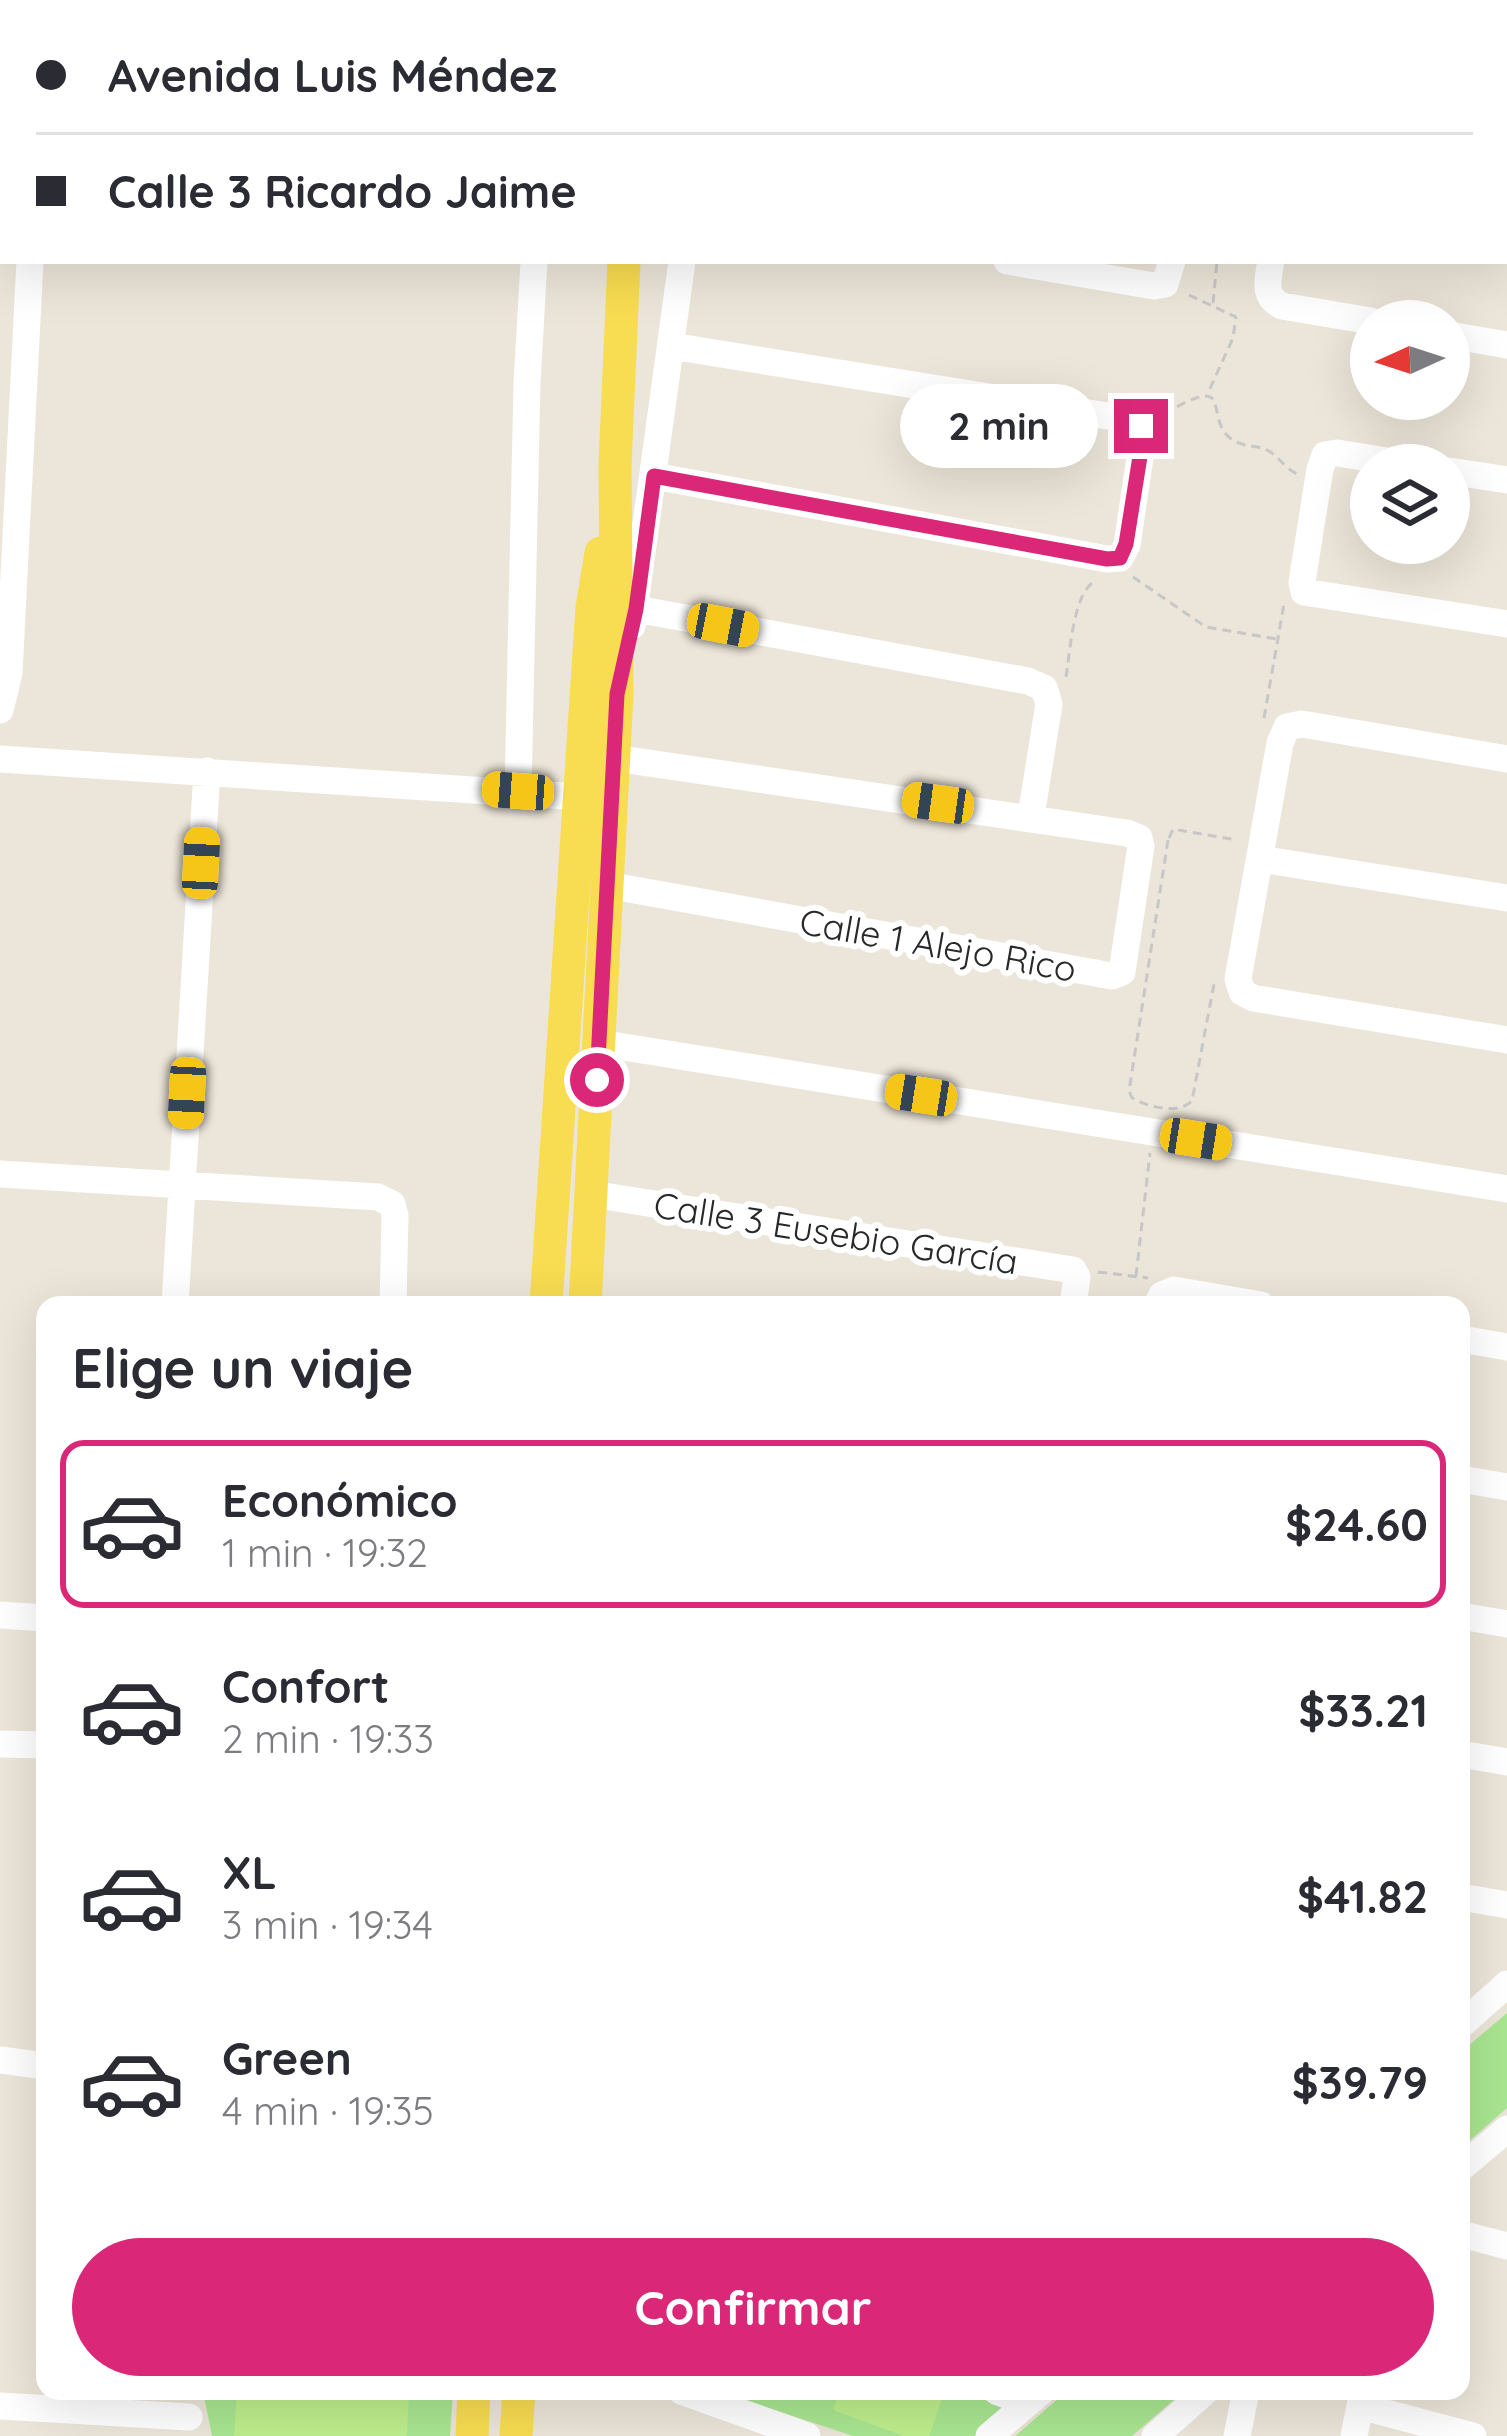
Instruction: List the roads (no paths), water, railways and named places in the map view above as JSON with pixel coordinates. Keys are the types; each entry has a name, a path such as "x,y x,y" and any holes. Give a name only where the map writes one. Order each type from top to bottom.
{"main road":[{"path":"585,1296 617,694 615,465 624,264"},
{"path":"547,1296 592,608 615,465"},
{"path":"472,2436 474,2400"},
{"path":"517,2436 519,2400"}],"street":[{"path":"0,710 9,673 30,264"},
{"path":"518,791 534,264"},
{"path":"617,694 636,609 682,264"},
{"path":"1024,264 1154,286 1169,273"},
{"path":"1269,275 1272,300 1282,306 1350,317"},
{"path":"1470,338 1507,345"},
{"path":"654,476 1107,559 1122,566 1130,524 1141,426 1126,419 671,346"},
{"path":"1350,455 1337,453 1322,467 1304,592 1507,624"},
{"path":"1470,474 1507,480"},
{"path":"614,758 1031,816 1049,704 1044,688 1028,681 636,609"},
{"path":"1507,759 1302,724 1287,727 1261,851 1226,981 1253,998 1507,1040"},
{"path":"0,759 580,797"},
{"path":"175,1296 207,771"},
{"name":"Calle 1 Alejo Rico","path":"607,885 1112,976 1122,972 1142,846 1139,838 1031,816"},
{"path":"1261,851 1507,898"},
{"path":"599,1042 1507,1189"},
{"path":"0,1174 365,1195 392,1204 393,1296"},
{"name":"Calle 3 Eusebio García","path":"591,1194 1074,1284"},
{"path":"1470,1341 1507,1347"},
{"path":"1470,1481 1507,1487"},
{"path":"0,1615 36,1617"},
{"path":"1470,1618 1507,1624"},
{"path":"0,1744 36,1745"},
{"path":"1470,1756 1507,1762"},
{"path":"1470,1899 1507,1905"},
{"path":"1470,2017 1507,1984"},
{"path":"0,2060 36,2065"},
{"path":"1470,2160 1507,2129"},
{"path":"1470,2236 1507,2246"},
{"path":"706,2400 807,2436"},
{"path":"989,2436 1031,2400"},
{"path":"1155,2436 1196,2400"},
{"path":"1237,2436 1244,2400"},
{"path":"1354,2436 1362,2400"},
{"path":"1368,2400 1473,2436"},
{"path":"0,2406 189,2417"}]}
